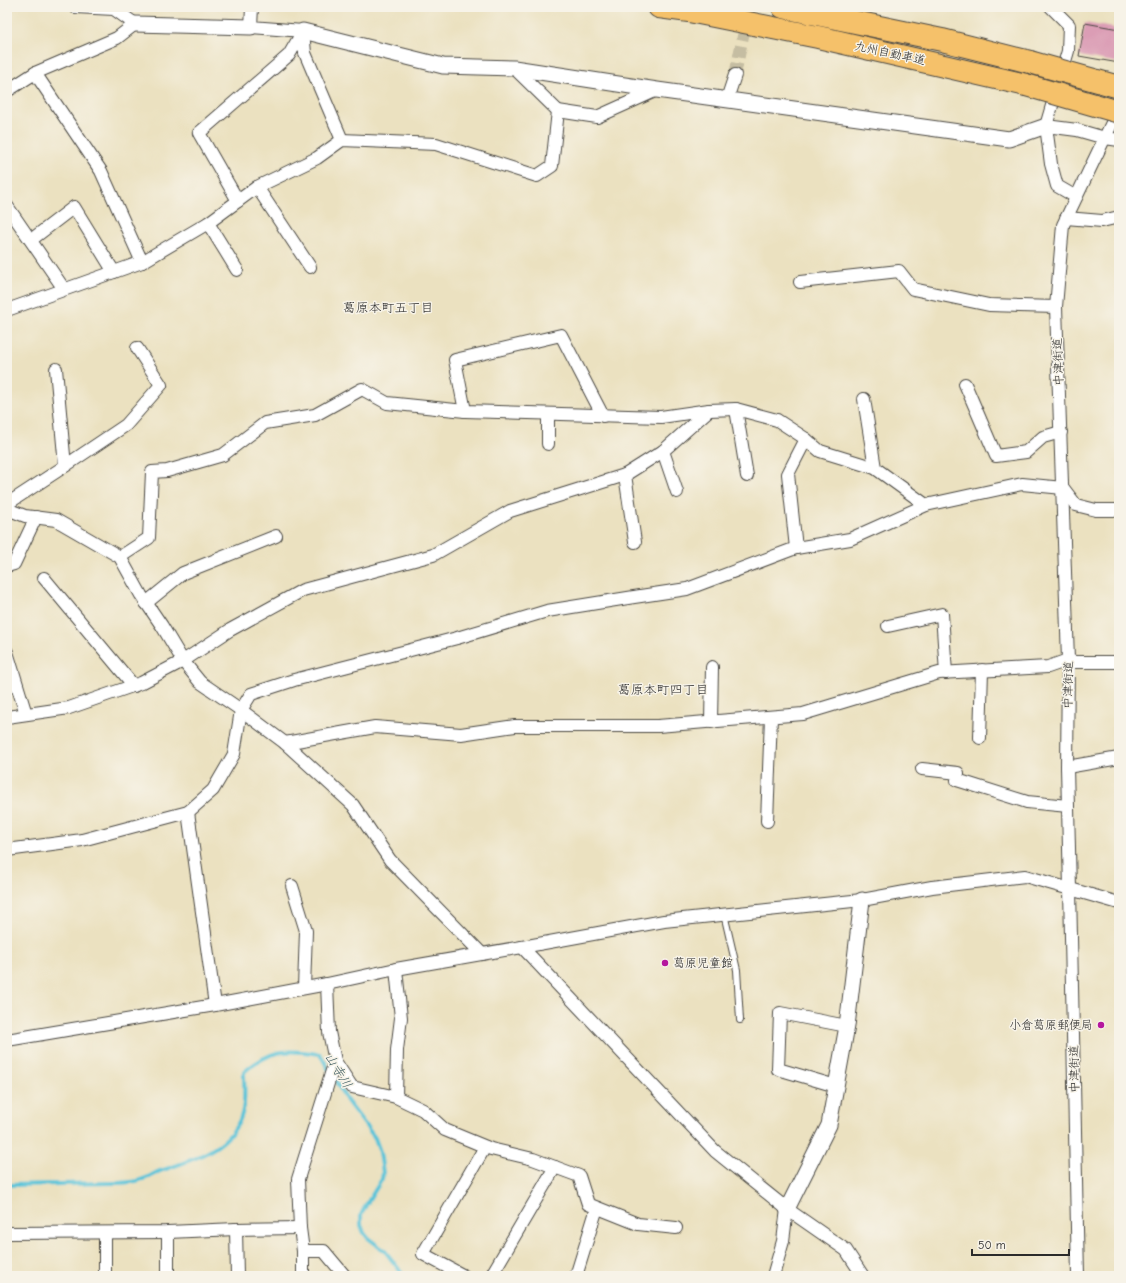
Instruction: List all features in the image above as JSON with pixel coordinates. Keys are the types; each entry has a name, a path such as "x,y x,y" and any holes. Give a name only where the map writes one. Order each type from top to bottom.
{"highway":[{"name":"九州自動車道","path":"659,7 688,11 818,37 1026,85 1119,112"},
{"name":"九州自動車道","path":"783,7 934,38 1030,62 1119,87"}],"street":[{"path":"75,7 114,9 135,24 251,27 302,31 443,66 514,68 657,90 1009,139 1046,126 1077,130 1105,138 1119,140"},
{"path":"251,27 252,7"},
{"path":"1051,7 1069,25 1068,51 1046,126 1051,164 1057,186 1076,198"},
{"path":"7,91 35,73 117,38 135,24"},
{"path":"302,31 305,53 342,140"},
{"path":"238,201 199,133 289,55 302,31"},
{"path":"514,68 558,111 597,117 657,90"},
{"path":"35,73 101,171 142,262"},
{"path":"727,99 735,76"},
{"name":"中津街道","path":"1078,1276 1067,766 1068,660 1056,307 1063,225 1119,108"},
{"path":"7,310 142,262 208,223 257,187 317,158 342,140 436,144 537,176 552,166 558,111"},
{"path":"257,187 310,267"},
{"path":"7,206 64,289"},
{"path":"31,240 74,207 114,272"},
{"path":"1066,218 1102,221 1119,217"},
{"path":"208,223 237,270"},
{"path":"800,282 899,271 913,288 988,305 1056,307"},
{"path":"465,411 455,360 561,335 603,416"},
{"path":"7,504 126,425 161,385 137,348"},
{"path":"56,369 65,466"},
{"path":"964,384 996,456 1026,452 1043,437 1061,432"},
{"path":"120,557 149,538 152,472 167,471 223,455 266,423 315,415 362,389 387,403 465,411 661,417 709,410 736,409 776,420 806,439 820,452 875,468 926,505"},
{"path":"864,399 875,468"},
{"path":"736,409 747,476"},
{"path":"7,717 69,708 134,686 183,661 230,630 303,590 433,555 510,511 625,475 663,451 709,410"},
{"path":"548,414 548,444"},
{"path":"796,548 788,474 806,439"},
{"path":"663,451 677,492"},
{"path":"625,475 634,542"},
{"path":"7,850 82,840 188,812 213,790 234,754 241,710 251,694 294,680 457,638 547,611 634,596 687,590 796,548 850,539 926,505 1022,484 1063,488 1076,505 1096,510 1119,510"},
{"path":"7,509 25,516 56,520 120,557 146,603 183,661 200,682 286,743 354,806 390,860 482,954"},
{"path":"7,566 14,564 36,517"},
{"path":"146,603 183,573 276,536"},
{"path":"44,578 134,686"},
{"path":"888,626 942,614 946,673"},
{"path":"7,652 26,714"},
{"path":"286,743 375,727 461,734 515,726 658,726 803,714 931,675 1048,666 1068,660 1075,662 1119,662"},
{"path":"711,722 712,667"},
{"path":"980,738 982,670"},
{"path":"767,822 771,717"},
{"path":"1067,766 1119,758"},
{"path":"922,769 958,773 957,780 1026,802 1068,806"},
{"path":"188,812 215,1005"},
{"path":"7,1040 215,1005 396,969 522,948 664,920 862,900 932,887 1025,876 1119,903"},
{"path":"292,886 306,931 304,988"},
{"path":"773,1276 783,1241 787,1209 829,1124 847,1026 862,900"},
{"path":"522,948 715,1151 787,1209 846,1250 862,1276"},
{"path":"396,969 401,1018 397,1050 396,1097"},
{"path":"326,984 329,1032 335,1063 352,1087 396,1097 423,1110 445,1130 485,1147 533,1159 579,1176 588,1204 597,1208 638,1224 676,1228"},
{"path":"836,1086 778,1069 780,1013 847,1026"},
{"path":"303,1276 303,1251 300,1228 298,1179 335,1063"},
{"path":"464,1276 423,1254 485,1147"},
{"path":"491,1276 555,1167"},
{"path":"576,1276 597,1208"},
{"path":"7,1234 168,1232 300,1228"},
{"path":"236,1229 237,1276"},
{"path":"105,1232 105,1276"},
{"path":"168,1232 168,1276"},
{"path":"303,1251 324,1251 345,1276"}],"lane":[{"path":"724,914 737,970 740,1020"}],"building":[{"path":"1085,23 1119,29 1119,63 1079,56"}],"waterway":[{"name":"山寺川","path":"7,1185 125,1183 145,1178 196,1158 219,1145 229,1136 237,1126 242,1114 244,1098 244,1072 262,1059 279,1052 288,1051 320,1054 329,1070"},
{"name":"山寺川","path":"333,1076 347,1101 375,1138 380,1152 383,1173 382,1179 361,1215 361,1225 368,1238 385,1251 404,1276"}],"tunnel":[{"path":"735,75 749,7"}],"place":[{"name":"葛原児童館","path":"665,963"},
{"name":"小倉葛原郵便局","path":"1101,1025"}],"district":[{"name":"葛原本町五丁目","path":"388,307"},
{"name":"葛原本町四丁目","path":"663,689"}]}
